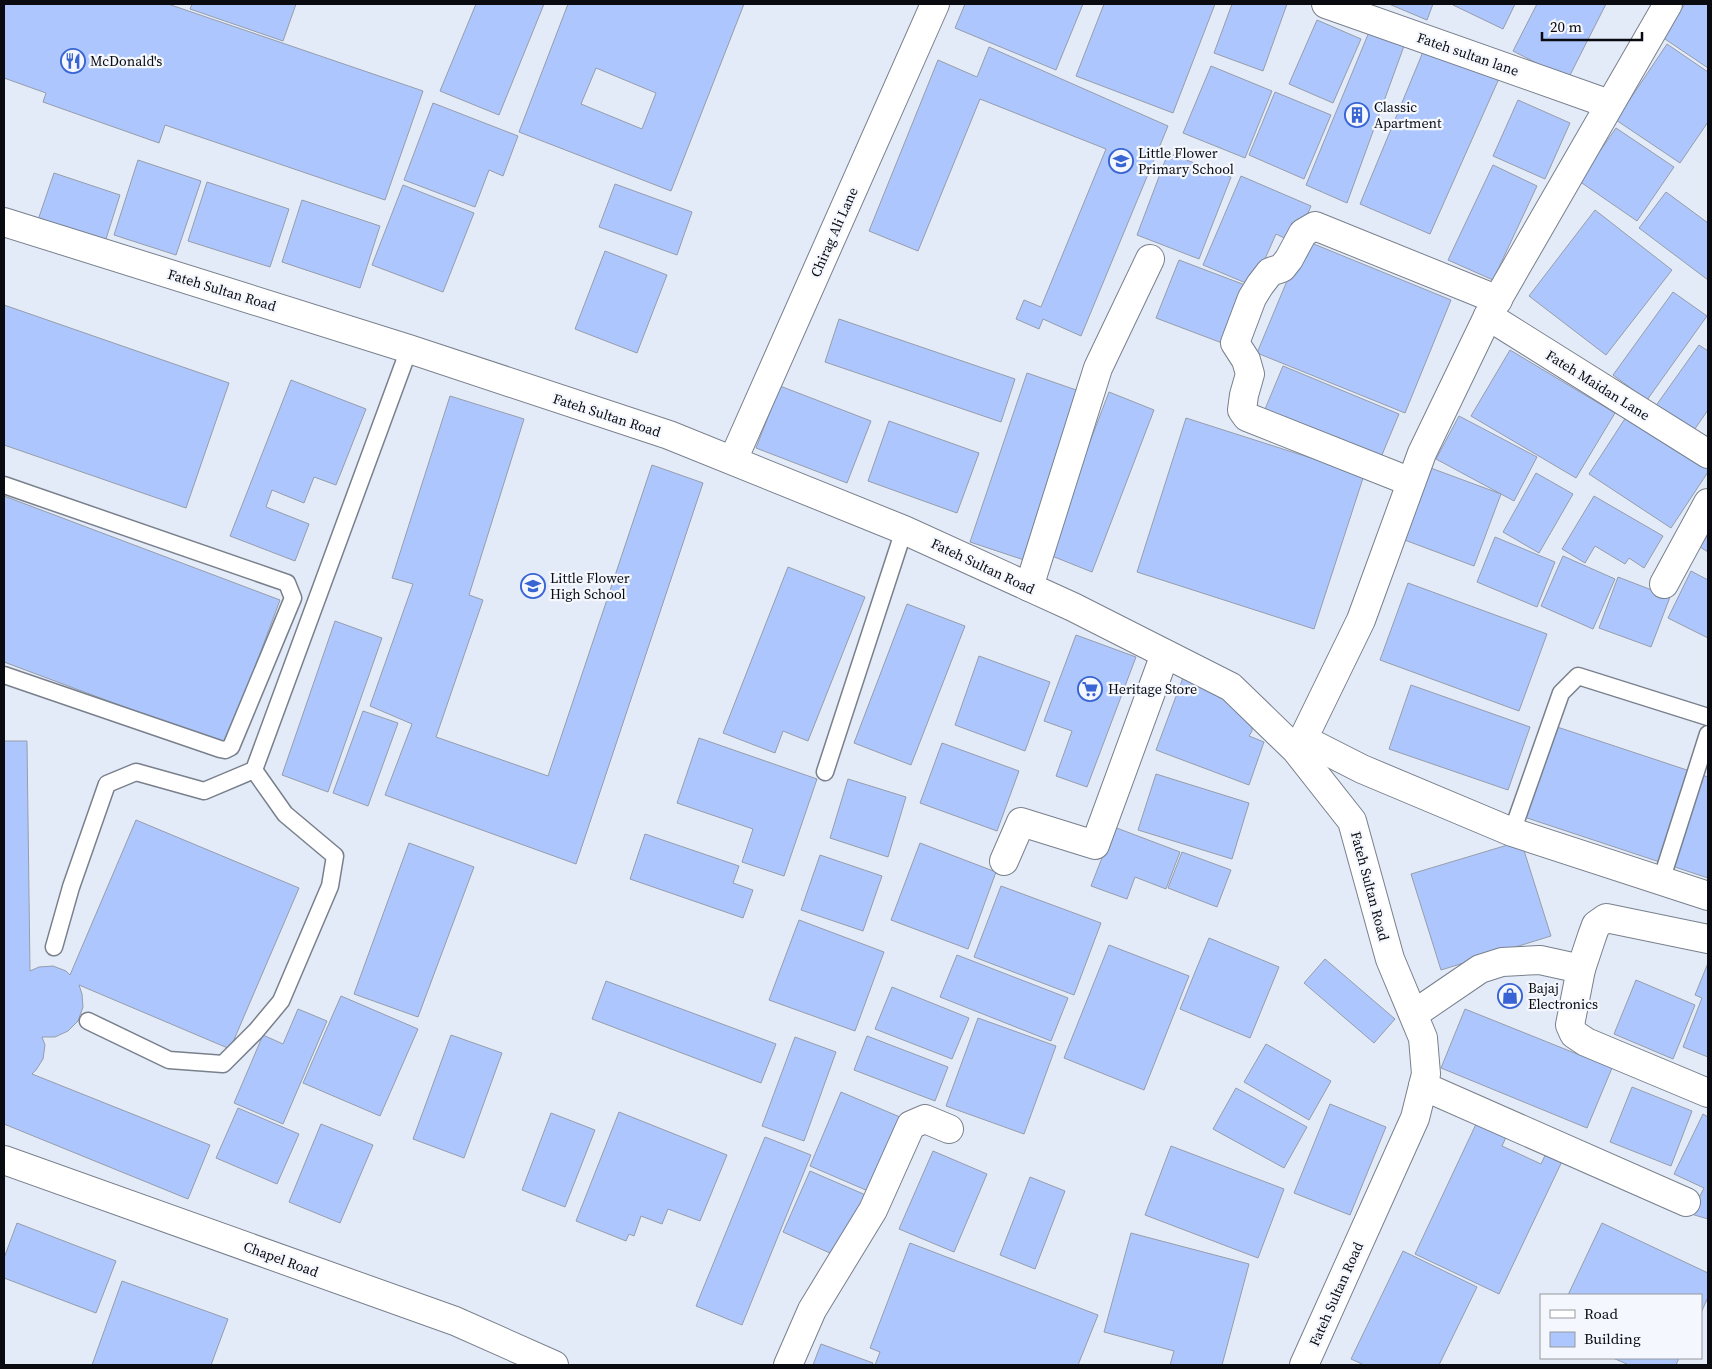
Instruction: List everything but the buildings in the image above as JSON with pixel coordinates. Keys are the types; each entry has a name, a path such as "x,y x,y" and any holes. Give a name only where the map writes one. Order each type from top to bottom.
{"street":[{"name":"Chirag Ali Lane","path":"734,460 935,4"},
{"name":"Fateh sultan lane","path":"1326,4 1609,104"},
{"path":"1668,4 1493,308 1422,453 1361,620 1299,744 1512,832 1708,896"},
{"name":"Fateh Sultan Road","path":"4,222 409,349 669,436 734,460 904,530 1073,607 1231,687 1299,744 1352,821 1390,959 1423,1038 1426,1074 1415,1118 1304,1365"},
{"name":"Fateh Maidan Lane","path":"1411,482 1247,417 1242,410 1250,374 1246,360 1235,343 1252,298 1270,272 1282,268 1303,233 1315,226 1493,308 1708,454"},
{"path":"1029,587 1098,368 1150,259"},
{"path":"1664,584 1708,503"},
{"path":"1004,861 1021,822 1095,845 1165,654"},
{"path":"1708,940 1606,918 1596,926 1582,969 1570,1025 1574,1034 1586,1042 1708,1092"},
{"path":"1414,1014 1480,969 1502,962 1540,960 1582,969"},
{"path":"1423,1086 1686,1202"},
{"path":"788,1365 812,1310 873,1210 912,1125 925,1118 949,1129"},
{"name":"Chapel Road","path":"4,1160 455,1321 554,1365"}],"lane":[{"path":"54,947 71,888 107,784 136,772 204,791 254,770 409,349"},
{"path":"4,485 287,583 293,598 231,747 225,750 4,675"},
{"path":"824,772 904,530"},
{"path":"1512,832 1561,693 1578,676 1708,717"},
{"path":"1661,881 1708,734"},
{"path":"88,1021 169,1060 223,1064 256,1031 281,1000 330,886 335,856 285,814 254,770"}],"place":[{"name":"McDonald's","path":"73,61"},
{"name":"Classic Apartment","path":"1357,115"},
{"name":"Little Flower Primary School","path":"1121,161"},
{"name":"Little Flower High School","path":"533,586"},
{"name":"Heritage Store","path":"1090,689"},
{"name":"Bajaj Electronics","path":"1510,996"}]}
